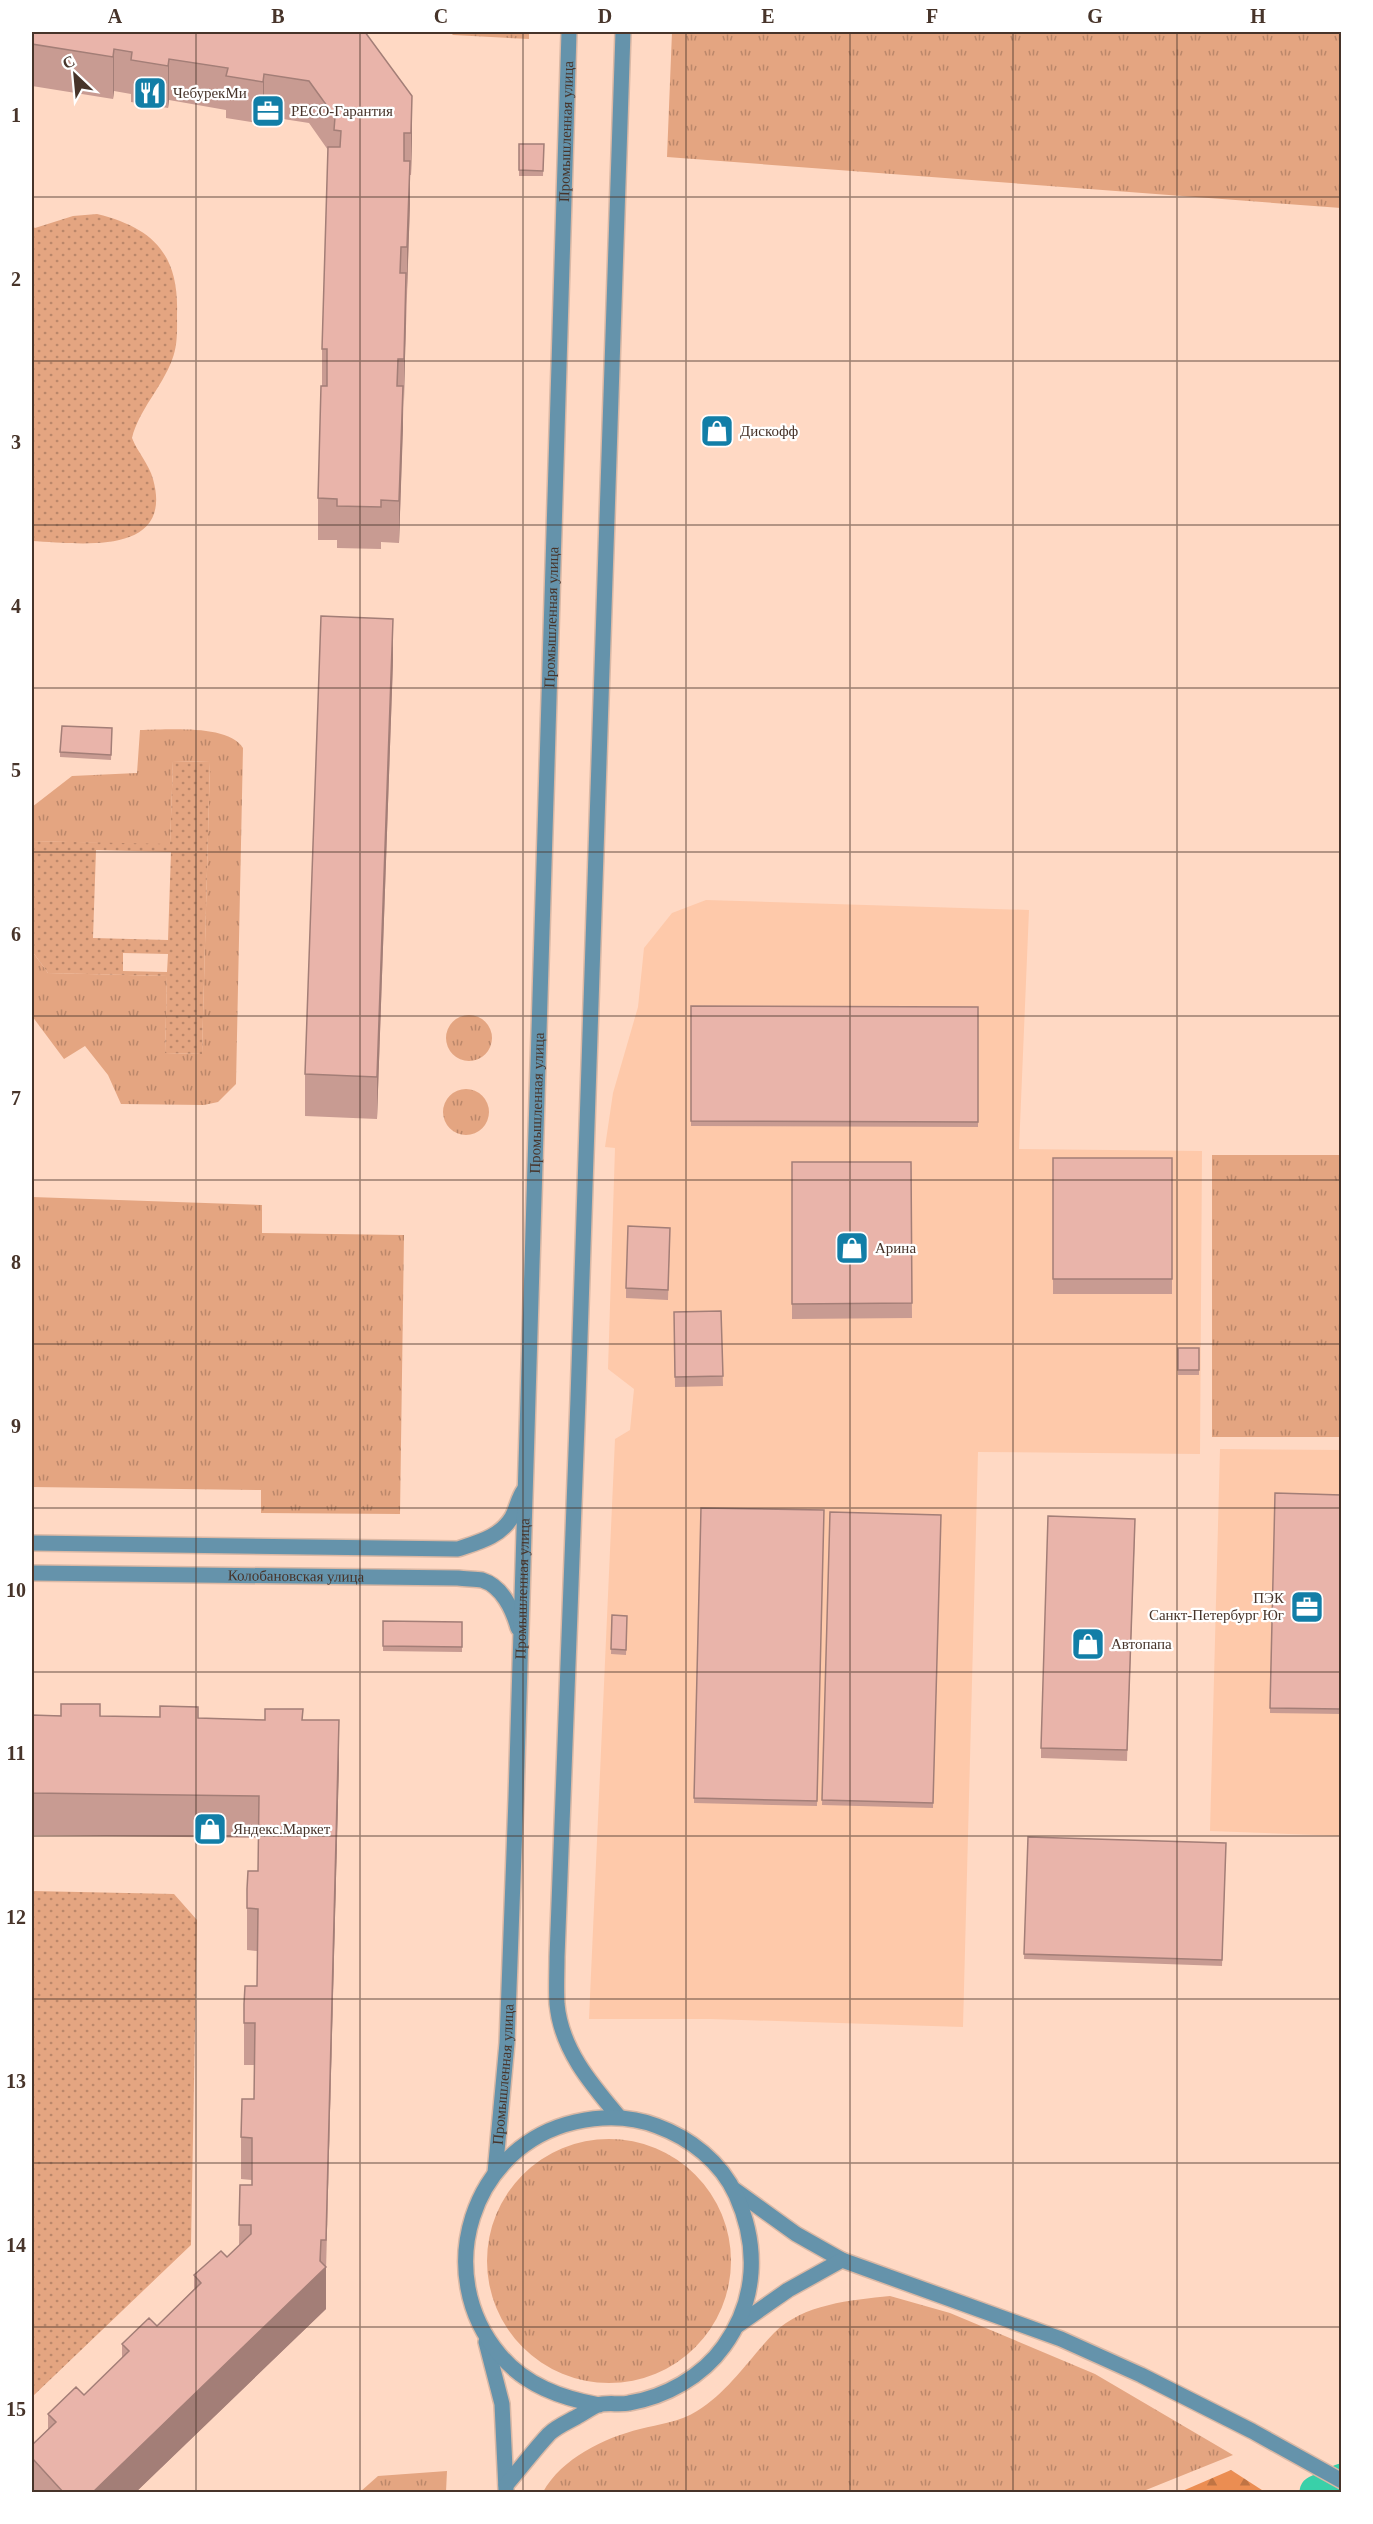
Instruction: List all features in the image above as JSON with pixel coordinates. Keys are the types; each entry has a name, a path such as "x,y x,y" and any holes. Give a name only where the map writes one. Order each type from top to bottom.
{"street":[{"name":"Промышленная улица","path":"495,2173 507,2043 522,1642 569,32"},
{"path":"619,2118 587,2078 570,2050 557,2006 557,1957 579,1375 623,32"},
{"name":"Колобановская улица","path":"32,1543 458,1549 493,1537 502,1529 512,1518 519,1496 527,1485"},
{"name":"Колобановская улица","path":"32,1573 458,1578 484,1581 505,1598 511,1607 522,1642"},
{"path":"619,2118 655,2125 673,2132 697,2147 717,2166 734,2189 745,2215 752,2252 752,2270 748,2298 738,2325 704,2369 681,2385 655,2397 627,2404 599,2405 562,2397 545,2390 521,2375 500,2356 484,2333 472,2307 466,2279 465,2251 470,2223 480,2197 495,2173 514,2153 537,2136 563,2125 581,2120 619,2118"},
{"path":"734,2189 796,2234 842,2260 1060,2339 1141,2375 1341,2481"},
{"path":"738,2325 788,2290 842,2260"},
{"path":"484,2333 502,2404 506,2489"},
{"path":"506,2489 551,2432 599,2405"}],"shaded area":[{"path":"706,900 1029,910 1019,1149 1202,1151 1200,1454 978,1452 963,2027 711,2019 589,2019 615,1439 630,1430 634,1389 608,1369 615,1148 605,1147 613,1093 638,1007 644,948 672,913"},
{"path":"1220,1449 1341,1450 1341,1836 1210,1831"}],"green space":[{"path":"450,32 529,32 529,39 453,35"},
{"path":"672,32 1341,32 1341,208 667,157"},
{"path":"97,214 134,227 148,236 168,260 173,275 177,314 174,354 132,438 153,479 156,504 150,522 136,534 118,540 96,543 32,541 32,226 35,228 73,216"},
{"path":"180,729 211,732 235,740 243,748 236,1084 218,1102 204,1105 121,1104 108,1075 85,1046 64,1059 32,1016 32,951 48,973 167,976 165,1053 202,1054 210,762 173,761 170,845 33,841 32,875 32,807 72,776 137,773 140,730"},
{"path":"173,761 210,762 202,1054 165,1053 167,976 48,973 32,951 32,841 170,844","holes":["96,850 171,852 168,940 93,938","123,953 168,954 167,972 123,971"]},
{"path":"469,1015 485,1022 492,1038 485,1054 469,1061 453,1054 446,1038 453,1022"},
{"path":"466,1089 482,1096 489,1112 482,1128 466,1135 450,1128 443,1112 450,1096"},
{"path":"1212,1155 1341,1155 1341,1437 1212,1437"},
{"path":"32,1197 262,1205 262,1233 404,1235 400,1514 261,1513 261,1490 32,1487"},
{"path":"32,1891 174,1894 197,1920 191,2245 32,2397"},
{"path":"609,2139 633,2141 656,2148 677,2160 695,2175 710,2193 722,2214 729,2237 731,2261 729,2285 722,2308 710,2329 695,2347 677,2362 656,2374 633,2381 609,2383 585,2381 562,2374 541,2362 523,2347 508,2329 496,2308 489,2285 487,2261 489,2237 496,2214 508,2193 523,2175 541,2160 562,2148 585,2141"},
{"path":"890,2296 950,2313 1095,2374 1233,2455 1141,2492 543,2492 561,2469 598,2444 626,2433 677,2420 697,2411 729,2385 774,2333 786,2323 828,2305"},
{"path":"1231,2470 1265,2492 1180,2492"},
{"path":"447,2471 446,2492 360,2492 378,2476"}],"building":[{"path":"32,32 365,32 412,96 411,133 404,133 404,161 410,161 407,247 401,247 400,273 406,273 404,359 398,359 397,386 403,386 399,501 381,500 381,507 337,506 337,499 318,498 321,386 327,386 327,349 322,349 328,147 340,147 341,131 334,130 335,117 309,81 264,74 263,82 226,76 228,68 169,59 168,66 131,60 132,52 114,49 113,57 32,44"},
{"path":"519,144 544,144 543,171 519,170"},
{"path":"321,616 393,619 377,1077 305,1074"},
{"path":"62,726 112,728 111,755 60,752"},
{"path":"691,1006 978,1007 978,1122 691,1121"},
{"path":"1053,1158 1172,1158 1172,1279 1053,1279"},
{"name":"Арина","path":"792,1162 911,1162 912,1303 792,1304"},
{"path":"628,1226 670,1228 668,1290 626,1288"},
{"path":"721,1311 723,1376 675,1377 674,1312"},
{"path":"1178,1348 1199,1348 1199,1370 1178,1370"},
{"name":"ПЭК Санкт-Петербург Юг","path":"1275,1493 1341,1495 1341,1709 1270,1708"},
{"path":"701,1508 824,1510 817,1801 694,1798"},
{"path":"830,1512 941,1515 933,1803 822,1800"},
{"name":"Автопапа","path":"1048,1516 1135,1519 1127,1750 1041,1748"},
{"path":"612,1615 627,1616 626,1650 611,1649"},
{"path":"383,1621 462,1622 462,1647 383,1646"},
{"path":"61,1704 100,1704 100,1716 160,1717 160,1706 198,1707 198,1718 265,1720 265,1709 303,1709 302,1720 339,1720 326,2240 321,2240 320,2261 326,2267 92,2493 64,2493 32,2458 32,2445 56,2422 48,2414 76,2387 84,2395 129,2351 122,2344 149,2318 157,2326 201,2283 194,2275 221,2251 227,2257 251,2234 251,2225 239,2225 240,2185 252,2185 252,2138 241,2137 242,2099 254,2099 255,2023 244,2023 244,2004 245,1986 257,1986 258,1909 247,1908 247,1889 248,1871 258,1871 259,1796 32,1793 32,1715 61,1716"},
{"path":"1028,1837 1226,1843 1222,1960 1024,1954"}],"waterway":[{"path":"1316,2492 1342,2480"}],"place":[{"name":"ЧебурекМи","path":"150,93"},
{"name":"РЕСО-Гарантия","path":"268,111"},
{"name":"Дискофф","path":"717,431"},
{"name":"Арина","path":"852,1248"},
{"name":"ПЭК Санкт-Петербург Юг","path":"1307,1607"},
{"name":"Автопапа","path":"1088,1644"},
{"name":"Яндекс.Маркет","path":"210,1829"}]}
